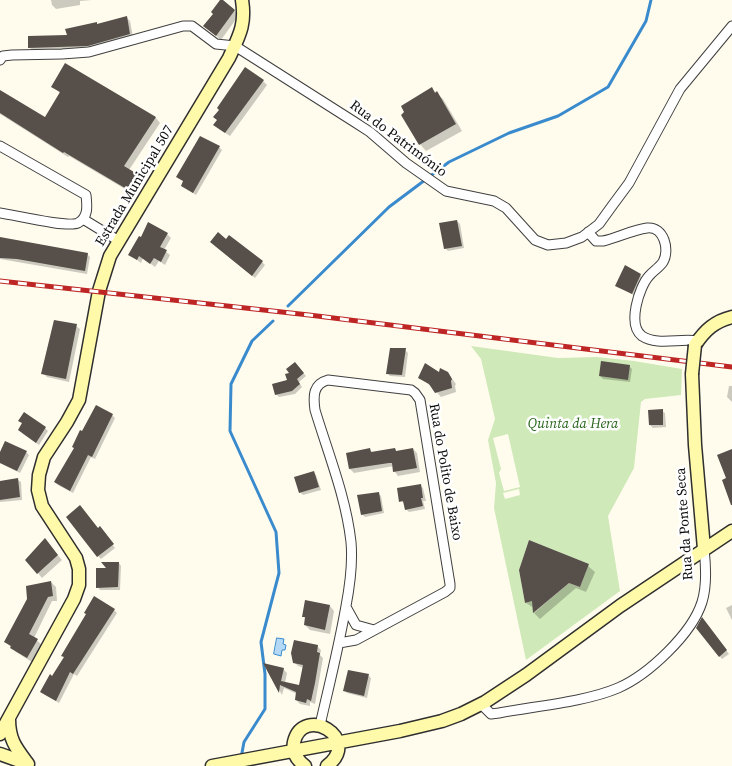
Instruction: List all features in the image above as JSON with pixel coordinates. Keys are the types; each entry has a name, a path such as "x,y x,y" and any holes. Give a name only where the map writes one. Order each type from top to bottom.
{"street":[{"name":"Estrada Municipal 507","path":"0,748 6,740 4,728 74,599 79,585 79,569 76,558 42,506 38,490 39,475 44,457 79,400 99,291 110,256 229,58 242,31 242,0"},
{"name":"Rua do Património","path":"0,60 3,56 12,55 89,52 183,26 192,26 216,44 235,46 370,132 406,163 446,191 494,201 500,204 506,208 535,240 548,245 566,243 582,237 599,224 629,183 680,89 732,26"},
{"path":"0,146 86,195 87,212 83,219 76,224 64,224 0,213"},
{"path":"83,219 119,241"},
{"path":"588,232 596,241 603,242 648,228 656,229 661,234 665,242 664,261 649,276 639,290 636,305 635,323 639,334 647,339 657,341 687,339 696,343 707,329 720,320 732,317"},
{"name":"Rua da Ponte Seca","path":"481,704 491,714 594,696 619,688 643,674 676,643 693,622 702,602 705,582 692,374 696,343"},
{"name":"Rua do Polito de Baixo","path":"320,725 339,643 351,575 351,543 348,520 315,410 313,397 316,388 322,382 328,380 411,390 415,392 420,400 450,584 450,588 445,592 356,640 339,643"},
{"path":"212,766 400,731 442,721 461,714 481,704 526,675 620,606 732,531"},
{"path":"346,606 356,625 374,630"},
{"path":"305,766 296,757 294,743 300,731 313,725 320,725 331,731 337,742 336,756 327,766"},
{"path":"4,728 14,745 30,765"},
{"path":"0,754 30,765"}],"green space":[{"name":"Quinta da Hera","path":"471,346 558,358 597,357 634,361 682,369 681,395 645,399 641,402 634,468 608,516 620,591 526,660 494,508 496,483 488,440 495,419 481,359","holes":["508,434 520,487 504,491 499,473 501,469 493,438","519,489 520,495 505,499 503,493","529,540 589,564 580,587 569,583 534,613 532,601 525,603 519,570"]}],"water":[{"path":"277,638 284,639 283,644 286,645 285,650 282,650 281,656 274,654"}],"building":[{"path":"220,0 223,0 235,10 216,36 203,26 213,14 211,12"},
{"path":"127,16 130,34 88,46 28,48 28,36 67,35 65,29 97,22 97,24"},
{"path":"65,63 156,117 124,166 139,175 130,191 63,153 0,113 0,90 45,117 60,92 51,87"},
{"path":"245,67 264,80 225,133 213,125 217,120 213,117"},
{"path":"432,87 435,93 437,91 456,124 419,145 401,115 404,112 401,106"},
{"path":"200,136 220,146 193,193 181,186 183,181 176,177"},
{"path":"457,220 462,246 444,249 439,223"},
{"path":"148,222 168,233 160,247 167,250 161,262 154,258 150,264 139,256 137,260 128,255 139,236 141,237"},
{"path":"218,232 226,239 229,235 263,261 252,276 210,242"},
{"path":"0,237 88,253 85,271 17,259 0,258"},
{"path":"625,265 641,274 632,294 615,286"},
{"path":"54,320 77,324 66,379 41,374"},
{"path":"390,348 406,348 402,375 386,374"},
{"path":"601,361 630,365 628,380 599,376"},
{"path":"295,362 304,373 297,379 300,384 292,391 275,395 272,384 287,380 285,374 289,373 286,369"},
{"path":"425,363 439,372 440,368 448,372 452,379 452,388 435,393 429,384 418,378"},
{"path":"96,405 113,414 92,457 88,455 70,491 54,482 74,448 72,447 80,430 82,431"},
{"path":"663,409 663,425 649,425 648,410"},
{"path":"24,412 46,427 36,443 18,430 22,423 18,421"},
{"path":"5,441 27,451 17,471 0,463 0,452"},
{"path":"370,448 371,452 395,448 396,451 413,448 417,468 393,472 392,463 389,463 349,469 346,453"},
{"path":"732,449 731,505 722,480 726,478 717,455"},
{"path":"314,471 319,487 299,493 294,477"},
{"path":"18,478 20,497 0,500 0,481"},
{"path":"421,484 423,506 405,510 403,501 399,502 397,488"},
{"path":"379,492 382,511 361,515 357,495"},
{"path":"80,505 98,528 100,526 114,544 97,557 66,517"},
{"path":"45,538 58,555 37,574 25,560"},
{"path":"529,540 589,564 580,587 569,583 533,613 532,601 525,603 519,570"},
{"path":"101,562 119,562 118,587 96,588 96,568 106,568"},
{"path":"51,581 53,596 48,597 29,634 38,639 27,658 4,642 27,599 26,586"},
{"path":"94,596 115,609 73,674 70,672 56,701 40,692 50,674 52,676 64,657 61,656 86,614 84,613"},
{"path":"305,600 330,605 325,630 304,625 305,617 302,617"},
{"path":"702,617 727,650 719,657 696,628"},
{"path":"294,640 318,645 317,652 320,653 311,701 307,699 306,703 295,700 296,692 280,685 279,693 263,663 284,668 281,681 299,685 303,665 293,663 291,653"},
{"path":"348,670 369,674 364,696 343,691"}],"waterway":[{"path":"288,306 389,207 449,162 509,133 558,116 608,87 646,21 651,0"},
{"path":"241,758 244,742 265,709 265,674 261,642 279,573 276,532 230,431 231,384 252,341 273,321"}],"railway":[{"path":"0,281 309,315 732,367"}]}
